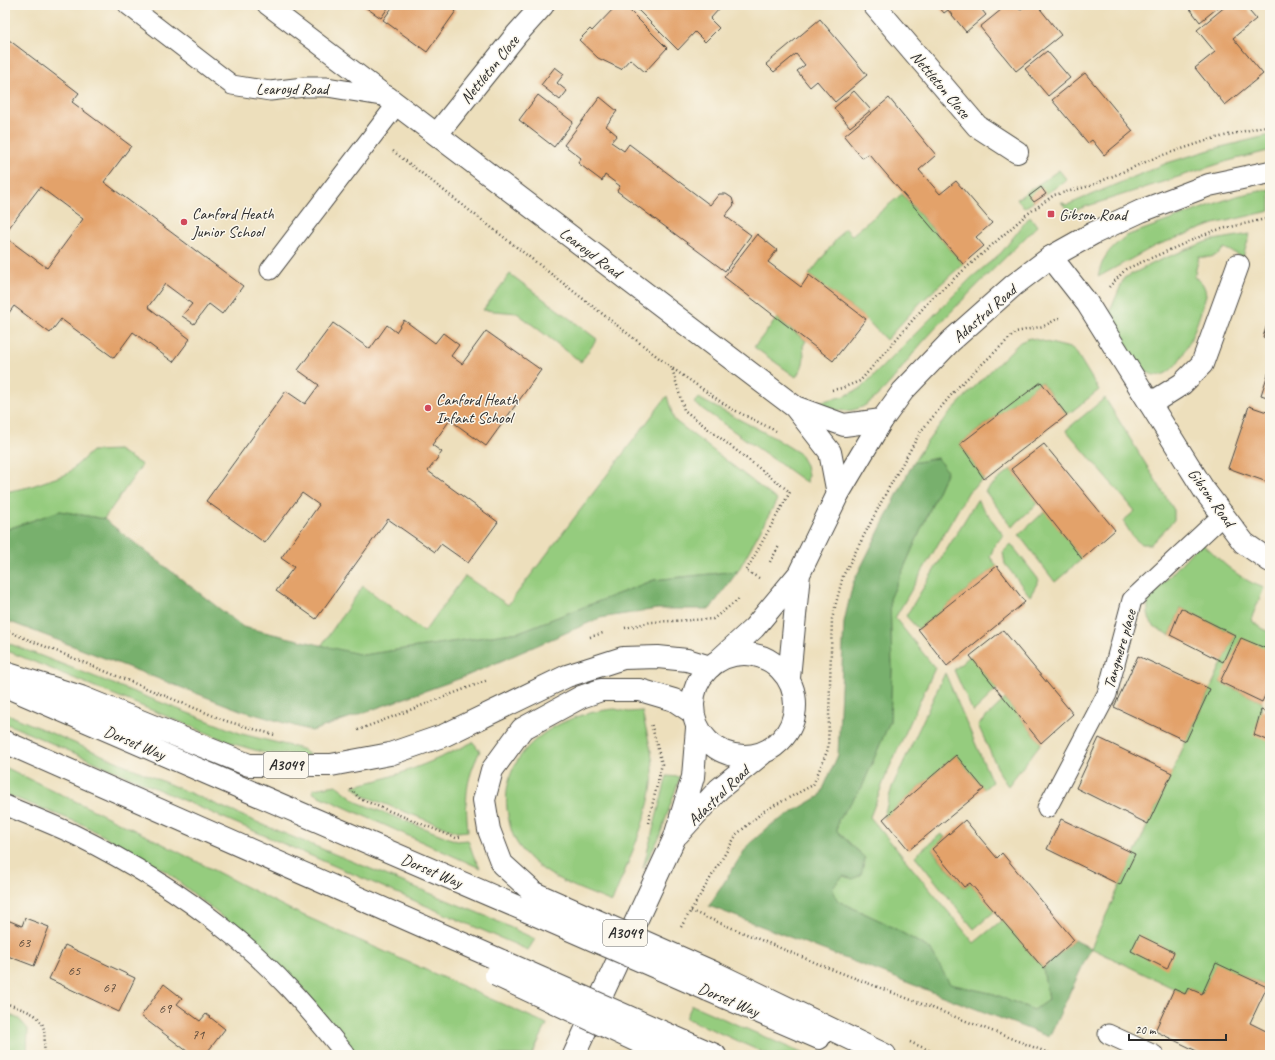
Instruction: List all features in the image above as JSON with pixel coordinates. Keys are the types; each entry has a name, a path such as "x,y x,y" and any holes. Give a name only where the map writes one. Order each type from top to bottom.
{"main road":[{"name":"Nettleton Close","path":"437,134 517,34 543,5"},
{"name":"Nettleton Close","path":"874,5 977,126 1017,152"},
{"name":"Learoyd Road","path":"392,100 795,407 830,452 838,494"},
{"name":"Adastral Road","path":"574,1055 675,837 693,777 695,720 693,691 703,672 754,628 799,574 838,494 882,420 903,391 951,341 1014,285 1051,257 1141,211 1209,185 1270,172"},
{"name":"Gibson Road","path":"1051,257 1087,303 1204,490 1224,514 1244,542 1270,561"},
{"path":"1150,404 1182,384 1202,364 1238,265"},
{"name":"Learoyd Road","path":"795,407 844,426 882,420"},
{"name":"Adastral Road","path":"788,678 799,574"},
{"name":"Adastral Road","path":"675,837 720,789 762,754 781,741 793,723 796,703 788,678 775,663 761,656 734,654 715,663"},
{"name":"A3049","path":"5,673 80,697 249,765 331,765 390,754 444,735 566,676 623,658 658,657 715,663"},
{"name":"Dorset Way","path":"5,686 530,902"},
{"name":"A3049","path":"695,720 674,700 640,690 601,690 581,697 522,729 492,770 484,800 489,830 502,864 530,902 885,1055"},
{"name":"Adastral Road","path":"695,720 709,743 724,753 740,757 762,754"},
{"path":"5,742 499,968 714,1055"},
{"path":"499,968 667,1055"},
{"name":"Dorset Way","path":"713,982 859,1055"}],"lane":[{"name":"Learoyd Road","path":"128,5 232,85 270,91 304,87 327,87 392,100"},
{"name":"Learoyd Road","path":"267,5 392,100"},
{"path":"270,270 374,135 392,100"},
{"name":"Tangmere place","path":"1047,808 1106,694 1132,600 1224,514"},
{"path":"5,805 74,835 142,872 227,930 298,998 346,1055"},
{"path":"1108,1034 1154,1055"}],"path":[{"path":"374,135 672,368 730,408 780,433 795,407"},
{"path":"679,931 737,834 764,811 813,785 828,749 832,619 843,576 921,431 958,388 1016,332 1044,326 1087,303 1106,290 1126,269 1213,232 1270,218"},
{"path":"672,368 684,410 790,492 746,571 760,579"},
{"path":"768,565 780,545"},
{"path":"758,583 764,572"},
{"path":"623,628 651,622 713,619 743,596"},
{"path":"589,638 610,631"},
{"path":"356,730 494,678"},
{"path":"647,825 662,764 650,718"},
{"path":"691,910 826,967 1054,1055"},
{"path":"5,1003 33,1013 41,1019 46,1033 44,1055"}],"green space":[{"path":"1270,135 1270,150 1268,151 1228,161 1069,212 1061,202 1067,205 1167,163 1213,149"},
{"path":"1059,170 1067,180 1024,208 1017,199"},
{"path":"1270,189 1270,211 1214,224 1155,246 1098,277 1105,258 1115,245 1126,236 1236,196"},
{"path":"902,194 963,264 920,303 886,340 866,319 809,275 845,228 852,235"},
{"path":"1030,216 1037,226 936,328 879,395 862,407 845,411 818,405 819,402 845,396 861,388 971,278 1001,253"},
{"path":"1250,234 1243,257 1224,248 1222,251 1213,256 1199,257 1194,277 1203,284 1206,295 1191,338 1183,354 1174,366 1164,374 1152,374 1139,365 1108,316 1124,278 1158,261 1208,241"},
{"path":"510,274 597,339 581,362 517,313 483,310"},
{"path":"777,318 806,341 803,346 803,362 796,377 754,347"},
{"path":"1030,338 1074,349 1099,390 1067,415 1041,382 960,444 984,479 969,491 895,618 935,668 887,773 870,817 974,943 1002,920 1043,968 1048,1000 1034,1010 994,994 949,984 930,949 885,923 838,901 832,888 843,876 865,858 837,831 838,820 862,787 890,721 892,669 890,599 947,471 937,458 913,463 936,430 963,399 1020,342"},
{"path":"667,396 674,420 777,500 738,571 654,580 519,632 363,655 321,646 363,586 424,632 465,576 508,605"},
{"path":"698,398 773,437 799,453 806,465 808,475 807,483 694,403"},
{"path":"1105,398 1174,510 1174,520 1151,544 1141,544 1133,537 1123,521 1135,511 1066,430"},
{"path":"118,450 142,465 104,519 60,511 5,530 5,492 29,487 67,474 92,451"},
{"path":"937,458 947,471 890,599 892,669 890,721 862,787 838,820 837,831 865,858 861,875 853,879 843,876 832,888 838,901 885,923 930,949 950,984 994,994 1034,1010 1048,1000 1043,968 1074,940 1091,948 1049,1037 709,906 748,845 771,825 820,796 838,755 844,622 853,583 913,463"},
{"path":"1011,469 1038,503 1012,527 985,491"},
{"path":"977,500 1004,536 995,544 990,557 997,566 918,629 906,616"},
{"path":"60,511 104,519 243,627 363,655 519,632 654,580 738,571 710,609 657,609 600,618 464,677 312,731 240,710 5,620 5,530"},
{"path":"1045,511 1082,559 1055,582 1019,535"},
{"path":"1011,544 1039,580 1030,596 1005,564 1003,552"},
{"path":"1202,544 1236,573 1264,588 1252,617 1253,622 1268,632 1270,637 1265,648 1220,682 1262,702 1261,710 1270,741 1270,988 1216,964 1202,994 1188,988 1185,994 1091,948 1235,635 1181,608 1170,635 1154,626 1149,618 1148,600 1197,546"},
{"path":"5,642 242,734 302,749 311,756 265,753 234,744 5,650"},
{"path":"970,656 997,689 973,712 954,670"},
{"path":"945,673 992,782 984,789 956,755 883,819 892,787"},
{"path":"1005,699 1041,743 1008,786 1001,776 978,725"},
{"path":"615,709 628,712 642,711 651,750 653,771 649,803 644,820 612,902 549,874 528,857 516,842 511,828 507,809 507,787 513,768 524,752 538,738 555,726 574,718 595,712"},
{"path":"5,713 266,826 488,917 535,939 528,950 5,723"},
{"path":"473,742 480,751 471,772 467,790 466,809 468,831 457,832 364,796 353,786 399,774 444,756"},
{"path":"5,767 159,842 289,909 547,1024 532,1055 353,1055 306,992 266,953 167,872 84,825 5,794"},
{"path":"667,776 680,777 659,838 643,868"},
{"path":"336,785 359,803 457,841 468,840 480,868 313,793 313,789"},
{"path":"941,834 945,837 932,850 964,887 970,883 995,911 974,929 915,856"},
{"path":"692,1005 806,1055 769,1055 686,1018"},
{"path":"5,1013 19,1019 28,1029 27,1055 5,1055"}],"building":[{"path":"362,5 390,5 381,18"},
{"path":"394,5 448,5 456,11 427,52 383,20"},
{"path":"617,5 624,5 667,48 645,72 630,59 621,69 598,58 579,40 590,29 592,31"},
{"path":"633,5 717,5 720,8 710,19 719,28 705,42 695,32 678,50"},
{"path":"937,5 978,5 986,15 966,32 948,10 944,13"},
{"path":"1007,5 1015,5 1020,10 1026,5 1037,5 1061,35 1016,71 980,27"},
{"path":"1187,5 1221,5 1200,22"},
{"path":"1227,5 1244,5 1256,19 1233,38 1263,74 1225,105 1195,68 1215,52 1197,30"},
{"path":"820,19 867,75 835,102 817,81 810,87 797,71 805,65 796,54 774,72 766,64"},
{"path":"5,37 79,93 72,102 131,146 104,182 243,286 222,314 209,304 194,324 182,316 192,304 165,284 148,307 190,339 173,362 133,332 114,358 61,319 50,333 14,306 5,318 5,237 47,268 83,219 40,187 5,233"},
{"path":"1047,51 1070,78 1048,96 1025,69"},
{"path":"555,67 564,74 557,83 567,91 560,100 541,85"},
{"path":"1085,73 1133,131 1104,155 1092,140 1088,143 1052,100"},
{"path":"854,91 871,110 850,127 834,108"},
{"path":"538,95 573,122 554,147 519,120"},
{"path":"600,97 617,111 606,126 617,135 611,142 624,151 629,144 710,205 719,194 726,194 732,198 734,205 725,216 751,235 725,271 617,191 620,186 605,175 602,181 578,163 581,158 564,145"},
{"path":"889,98 936,155 919,170 940,194 956,181 992,223 976,237 984,246 963,264 869,154 862,158 844,136"},
{"path":"1041,187 1046,194 1034,202 1029,196"},
{"path":"757,234 777,250 768,262 801,287 809,275 866,319 833,361 724,277"},
{"path":"1270,315 1270,340 1263,337"},
{"path":"404,320 435,343 443,333 459,345 451,356 462,364 486,331 541,370 486,446 450,420 432,445 442,452 428,471 498,522 468,563 441,544 435,552 388,519 316,619 276,591 294,567 281,558 319,505 302,493 265,543 206,501 286,391 305,404 319,385 298,370 333,323 370,349 387,325 396,332"},
{"path":"1270,368 1270,398 1261,395"},
{"path":"1041,382 1067,415 984,479 960,444"},
{"path":"1249,406 1270,413 1270,483 1228,468"},
{"path":"1044,444 1115,530 1082,559 1011,469"},
{"path":"997,566 1025,602 947,666 918,629"},
{"path":"1181,608 1235,635 1223,662 1170,635"},
{"path":"1003,630 1073,714 1041,743 970,656"},
{"path":"1270,637 1270,685 1262,702 1220,682 1241,638 1265,648"},
{"path":"1138,656 1210,689 1186,741 1114,707"},
{"path":"1261,710 1270,713 1270,741 1254,735"},
{"path":"1099,738 1172,773 1148,824 1076,788"},
{"path":"956,755 984,789 909,850 883,819"},
{"path":"1061,819 1135,854 1120,885 1047,849"},
{"path":"965,820 997,858 1002,853 1074,940 1043,968 970,883 964,887 932,849"},
{"path":"25,918 49,927 34,966 5,955 5,919 22,926"},
{"path":"1139,935 1174,952 1167,969 1131,951"},
{"path":"65,945 135,978 119,1012 49,979"},
{"path":"1216,963 1267,987 1250,1023 1270,1033 1270,1055 1205,1055 1155,1031 1174,989 1185,994 1188,988 1202,994"},
{"path":"164,984 182,998 177,1004 200,1021 206,1014 225,1029 205,1055 192,1055 141,1016"}],"place":[{"name":"Gibson Road","path":"1051,214"},
{"name":"Canford Heath Junior School","path":"184,222"},
{"name":"Canford Heath Infant School","path":"428,408"}]}
